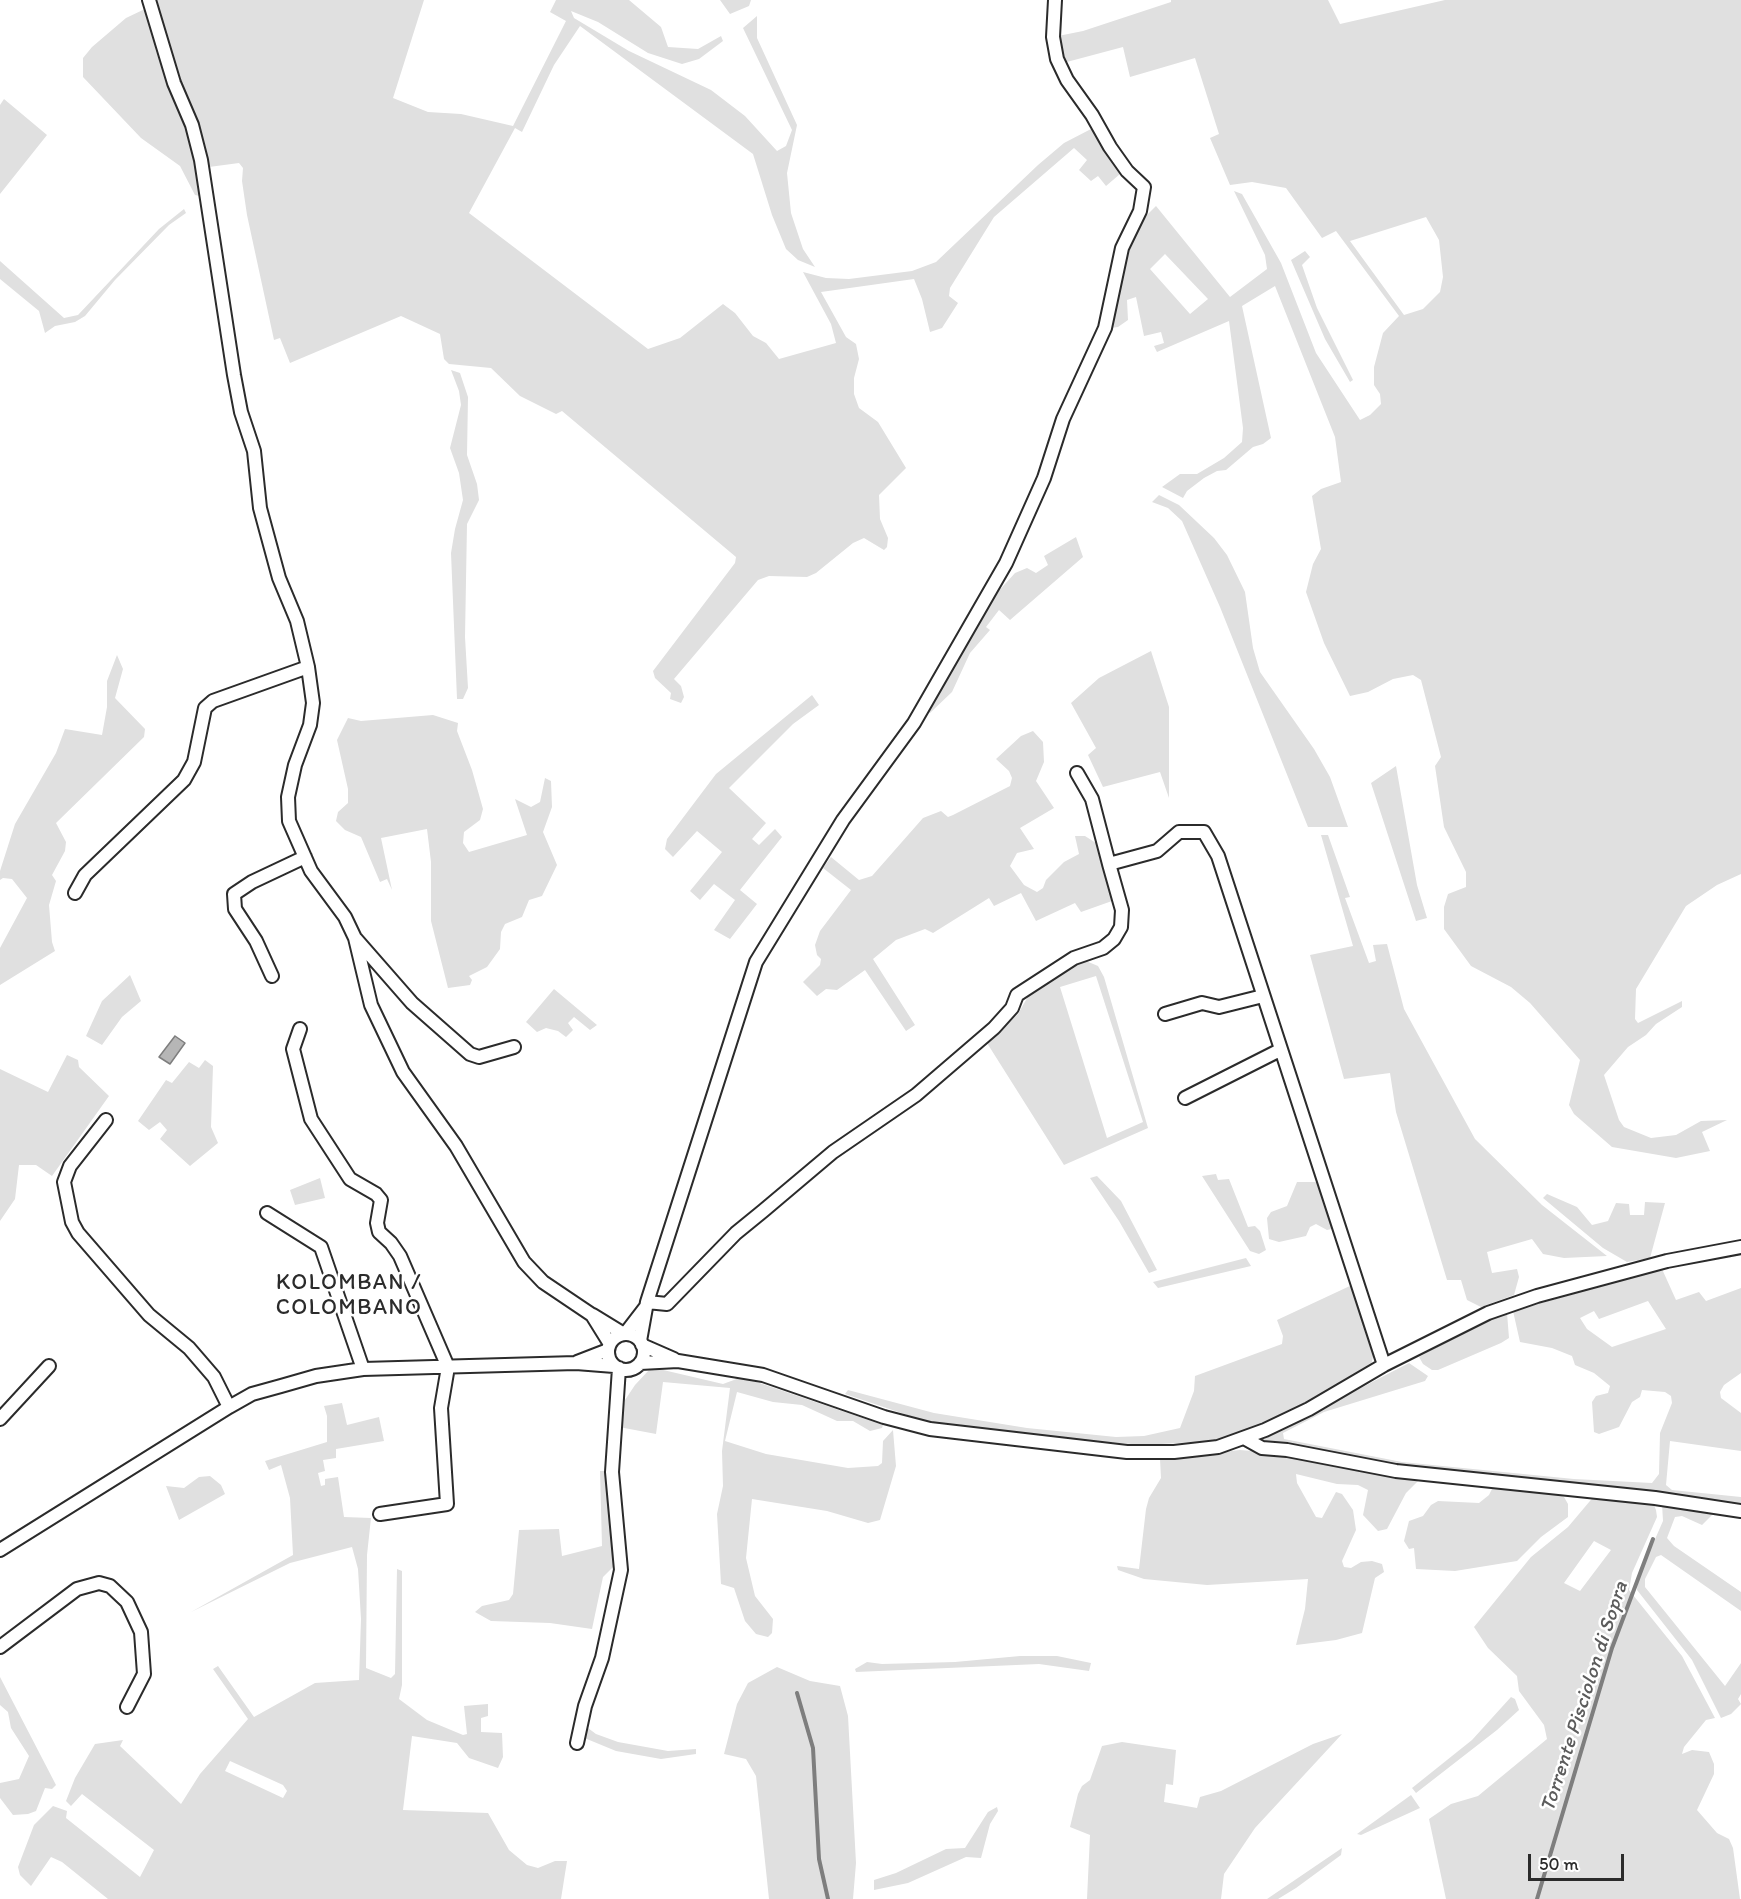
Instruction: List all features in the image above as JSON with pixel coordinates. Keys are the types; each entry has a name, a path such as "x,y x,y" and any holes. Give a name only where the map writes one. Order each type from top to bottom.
{"street":[{"path":"150,0 174,83 192,124 208,199 208,212 241,412 254,451 260,507 279,578 297,621 308,667 313,703 310,725 295,765 288,797 289,821 305,857 355,938 412,1003 470,1053 479,1057 514,1047"},
{"path":"577,1743 585,1706 602,1658 621,1570 612,1472 613,1425 618,1393 626,1367 644,1354 641,1343 646,1305 756,963 843,820 915,723 1006,564 1044,478 1063,419 1105,328 1122,248 1140,211 1144,187 1127,171 1110,147 1092,115 1067,80 1057,59 1053,37 1055,0"},
{"path":"75,893 85,875 184,780 194,762 205,708 213,701 308,667"},
{"path":"646,1305 667,1304 736,1233 833,1152 916,1095 994,1028 1012,1008 1017,995 1074,958 1103,948 1114,939 1121,927 1122,909 1092,799 1077,773"},
{"path":"1109,864 1157,851 1179,832 1204,832 1218,856 1384,1365"},
{"path":"272,976 256,941 235,909 234,894 252,882 305,857"},
{"path":"355,938 371,1005 403,1072 456,1146 524,1262 543,1282 592,1315 678,1361"},
{"path":"1166,1014 1202,1003 1219,1007 1263,996"},
{"path":"300,1029 293,1049 312,1119 350,1179 376,1194 381,1200 377,1222 379,1232 400,1256 448,1367 441,1408 447,1504 380,1514"},
{"path":"1185,1098 1280,1050"},
{"path":"106,1120 69,1166 64,1182 72,1222 78,1233 149,1315 189,1348 214,1377 229,1407"},
{"path":"267,1214 321,1247 363,1369"},
{"path":"0,1550 229,1407 252,1395 316,1376 363,1369 576,1363 626,1367 678,1361 763,1375 884,1417 930,1429 975,1436 1138,1452 1174,1452 1218,1447 1244,1438 1309,1409 1384,1365 1488,1313 1537,1296 1667,1261 1741,1247"},
{"path":"576,1363 609,1347 616,1337 625,1334 646,1305"},
{"path":"592,1315 609,1347 609,1358 626,1367"},
{"path":"0,1419 50,1366"},
{"path":"1244,1438 1262,1448 1328,1457 1396,1471 1645,1497 1741,1510"},
{"path":"1,1534 12,1542"},
{"path":"0,1647 77,1589 99,1583 111,1586 127,1602 141,1632 144,1674 127,1707"}],"shaded area":[{"path":"156,0 424,0 393,98 428,112 461,114 513,126 566,21 550,12 556,0 629,0 661,27 668,47 698,49 721,36 723,41 699,59 682,64 648,53 598,22 571,11 574,18 629,51 711,90 745,116 777,151 786,146 792,130 743,28 757,16 757,38 797,125 787,173 791,213 803,249 815,267 798,260 786,249 772,215 753,154 580,26 554,65 522,132 515,128 469,213 648,349 680,338 723,304 735,313 753,336 766,343 779,359 836,343 831,324 803,272 826,278 849,279 912,271 936,262 1038,165 1064,143 1091,129 1120,174 1106,186 1098,176 1091,181 1079,170 1087,160 1074,148 994,217 950,288 949,296 958,303 942,328 930,332 922,299 914,279 821,292 846,337 856,344 859,359 854,378 854,394 859,408 878,422 906,468 879,495 880,519 888,538 887,547 884,550 864,538 853,543 816,573 807,577 769,576 758,580 674,679 681,686 684,697 681,703 670,699 671,693 655,678 653,671 735,563 736,557 562,411 556,414 520,396 491,368 449,364 444,359 440,334 401,316 290,363 280,338 274,340 247,215 242,181 243,168 239,163 209,167 204,142 177,71"},
{"path":"720,0 751,0 749,6 730,14"},
{"path":"1171,0 1328,0 1340,24 1445,0 1741,0 1741,874 1717,885 1686,906 1636,989 1635,1019 1638,1023 1682,1001 1682,1007 1656,1024 1646,1035 1628,1047 1604,1075 1619,1120 1624,1127 1651,1138 1676,1135 1701,1121 1727,1120 1702,1132 1710,1151 1676,1158 1612,1147 1574,1114 1569,1105 1580,1060 1530,1003 1511,987 1471,966 1444,929 1444,907 1448,894 1466,887 1466,872 1444,827 1435,766 1441,757 1421,680 1413,675 1393,679 1368,692 1350,696 1324,643 1306,592 1313,564 1321,549 1312,496 1321,489 1341,482 1335,437 1275,286 1242,306 1271,438 1253,447 1226,470 1217,471 1204,478 1187,491 1183,498 1162,487 1180,474 1197,474 1224,458 1242,442 1243,428 1229,321 1157,352 1154,346 1164,343 1161,332 1144,336 1136,297 1127,300 1128,320 1118,327 1103,329 1110,294 1137,225 1156,206 1230,297 1267,269 1265,255 1234,191 1242,194 1281,263 1316,353 1360,420 1370,415 1381,404 1380,394 1374,385 1374,367 1383,333 1399,316 1336,231 1322,238 1286,188 1252,182 1230,185 1210,138 1219,134 1195,58 1130,77 1123,47 1063,63 1058,36 1083,31 1171,2","holes":["1426,217 1439,240 1443,277 1440,292 1423,309 1404,315 1350,241","1165,254 1208,299 1190,314 1150,269"]},
{"path":"147,8 156,51 191,144 200,196 195,195 180,166 141,138 83,77 83,58 92,47 126,18"},
{"path":"4,99 47,135 0,194 0,105"},
{"path":"184,209 186,213 169,225 115,280 85,316 75,322 55,326 45,333 39,311 0,279 0,261 64,318 78,315 159,229"},
{"path":"1305,251 1310,257 1302,265 1317,308 1353,380 1350,382 1325,339 1291,260"},
{"path":"451,370 460,373 468,397 467,455 477,484 479,500 467,524 465,637 468,688 463,699 457,699 451,553 463,500 459,473 450,448 461,405 459,391"},
{"path":"1159,495 1179,505 1214,538 1227,555 1245,592 1253,648 1260,672 1314,749 1330,777 1348,827 1308,827 1220,607 1182,521 1168,508 1152,502"},
{"path":"1076,537 1083,557 1010,620 999,610 986,627 990,630 970,653 952,692 930,713 927,711 952,664 995,595 1015,573 1027,568 1036,573 1048,565 1044,556"},
{"path":"1151,651 1169,707 1169,798 1160,772 1103,787 1088,755 1096,748 1071,703 1099,678"},
{"path":"117,655 123,669 115,698 145,729 144,737 56,823 66,842 65,851 52,875 56,881 49,905 52,942 55,951 0,985 0,948 27,898 12,879 0,880 0,871 15,824 56,753 65,729 102,735 107,707 107,681"},
{"path":"812,695 819,705 793,724 729,788 766,823 752,839 759,845 775,829 782,837 740,890 757,904 730,939 714,930 735,900 714,884 700,900 690,891 722,852 697,831 673,857 665,849 667,839 716,774"},
{"path":"433,715 458,723 457,731 472,770 483,809 480,820 464,832 463,843 469,852 527,835 515,799 531,807 540,802 545,778 551,781 552,807 543,832 557,865 542,896 529,900 522,917 505,924 501,932 500,949 487,967 469,976 472,980 470,985 448,988 431,921 431,862 427,829 381,838 392,890 387,879 380,882 361,837 345,830 336,821 338,812 348,803 348,789 337,740 348,718 361,721"},
{"path":"1033,731 1043,742 1044,762 1036,781 1054,808 1020,828 1034,849 1017,853 1010,866 1024,885 1037,892 1064,862 1079,854 1075,836 1085,836 1099,845 1112,901 1081,912 1075,903 1036,921 1021,893 994,906 989,898 933,933 925,929 896,940 873,959 915,1025 906,1031 865,970 837,990 826,989 817,996 803,982 820,965 821,959 817,955 815,945 820,931 851,890 823,868 831,857 859,880 872,876 923,818 941,811 948,817 1010,786 1012,778 1009,771 996,759 1021,736"},
{"path":"1396,766 1417,885 1427,918 1416,921 1371,783"},
{"path":"1321,835 1328,835 1350,897 1345,898 1369,963 1376,961 1373,945 1387,944 1404,1009 1475,1139 1542,1205 1607,1256 1564,1258 1543,1254 1532,1239 1487,1252 1492,1273 1517,1269 1519,1277 1514,1295 1481,1307 1467,1300 1461,1280 1447,1280 1396,1112 1390,1073 1344,1079 1310,955 1353,946"},
{"path":"1086,961 1098,966 1104,977 1148,1128 1064,1165 987,1043 1018,1014 1030,993 1055,976","holes":["1096,976 1143,1122 1107,1138 1060,987"]},
{"path":"130,975 141,1001 122,1017 102,1045 86,1036 102,1001"},
{"path":"554,989 597,1025 590,1030 574,1017 568,1023 573,1030 566,1037 558,1031 546,1028 537,1032 526,1022"},
{"path":"175,1036 185,1043 170,1064 159,1057"},
{"path":"67,1055 78,1060 79,1067 109,1096 52,1176 36,1165 19,1165 15,1199 0,1221 0,1069 48,1092"},
{"path":"205,1060 213,1066 211,1127 218,1143 190,1166 160,1139 167,1130 160,1122 149,1130 138,1121 166,1080 172,1083 189,1062 199,1068"},
{"path":"1216,1174 1218,1180 1229,1179 1248,1227 1255,1226 1260,1231 1266,1250 1259,1254 1250,1251 1202,1176"},
{"path":"1097,1176 1121,1201 1157,1270 1149,1273 1119,1221 1090,1178"},
{"path":"320,1178 325,1198 295,1205 290,1190"},
{"path":"1297,1182 1319,1182 1336,1228 1327,1230 1316,1224 1310,1227 1306,1236 1279,1242 1269,1239 1267,1218 1271,1212 1287,1206"},
{"path":"1547,1194 1577,1207 1592,1225 1608,1221 1616,1203 1629,1204 1630,1215 1644,1215 1645,1202 1665,1203 1650,1258 1627,1262 1603,1248 1543,1198"},
{"path":"1246,1258 1251,1266 1158,1288 1153,1282"},
{"path":"1662,1269 1676,1300 1699,1292 1706,1301 1741,1288 1741,1373 1724,1385 1720,1392 1721,1398 1741,1413 1741,1451 1670,1441 1666,1485 1672,1490 1741,1497 1741,1506 1434,1473 1263,1443 1260,1440 1409,1363 1428,1376 1425,1381 1324,1412 1283,1433 1284,1439 1402,1462 1574,1479 1652,1483 1659,1474 1660,1433 1672,1403 1671,1396 1665,1392 1642,1390 1640,1397 1632,1402 1619,1427 1599,1434 1594,1432 1592,1402 1596,1396 1608,1393 1610,1386 1594,1373 1575,1365 1572,1356 1552,1348 1520,1342 1513,1311","holes":["1648,1301 1666,1329 1612,1347 1587,1329 1580,1318 1594,1311 1599,1319"]},
{"path":"1352,1285 1374,1352 1371,1366 1262,1426 1212,1441 1144,1445 1022,1435 934,1424 845,1394 848,1390 934,1413 1027,1428 1116,1437 1144,1436 1180,1428 1194,1391 1195,1376 1282,1344 1283,1336 1277,1320"},
{"path":"1507,1313 1509,1338 1501,1343 1438,1370 1432,1370 1423,1364 1419,1357 1474,1327"},
{"path":"659,1369 723,1384 742,1377 883,1425 882,1428 870,1431 853,1421 837,1421 802,1405 773,1402 737,1392 725,1441 766,1454 848,1468 878,1466 882,1463 883,1441 893,1430 896,1466 880,1520 868,1523 827,1511 752,1499 746,1558 755,1596 773,1619 772,1633 768,1637 756,1634 745,1621 734,1588 721,1584 717,1514 723,1486 722,1451 730,1388 663,1382 656,1434 619,1427 625,1400 635,1385 649,1370"},
{"path":"342,1403 347,1425 379,1417 384,1441 336,1449 336,1458 323,1460 325,1471 318,1473 321,1486 325,1485 325,1479 338,1477 344,1517 371,1518 367,1555 366,1668 391,1678 395,1674 397,1569 402,1571 402,1685 399,1699 427,1720 463,1735 467,1734 464,1706 488,1704 488,1716 481,1718 481,1732 502,1733 503,1757 498,1768 469,1758 457,1743 412,1736 403,1810 488,1813 509,1850 527,1865 538,1868 555,1861 567,1861 561,1899 108,1899 62,1862 51,1857 31,1886 20,1875 18,1867 34,1825 53,1806 67,1811 66,1818 140,1877 154,1850 82,1794 71,1806 66,1801 75,1778 95,1744 123,1740 120,1746 181,1804 200,1774 248,1719 213,1669 218,1666 254,1717 315,1683 359,1680 361,1619 358,1569 352,1547 290,1563 191,1612 293,1555 290,1498 281,1465 269,1470 265,1461 327,1442 327,1416 324,1406","holes":["230,1761 283,1785 287,1791 283,1798 225,1771"]},
{"path":"1240,1450 1286,1454 1419,1480 1406,1493 1387,1529 1378,1531 1363,1515 1368,1490 1358,1485 1337,1484 1296,1474 1297,1483 1316,1517 1322,1518 1336,1492 1342,1494 1353,1510 1356,1530 1342,1561 1344,1567 1351,1568 1361,1562 1372,1561 1382,1564 1384,1572 1375,1578 1362,1633 1336,1640 1296,1645 1305,1609 1308,1579 1207,1585 1144,1579 1118,1570 1117,1566 1139,1569 1146,1509 1149,1498 1161,1478 1160,1459"},
{"path":"600,1471 608,1471 614,1566 603,1577 592,1629 550,1623 491,1621 475,1612 482,1606 509,1600 513,1594 519,1530 559,1529 562,1556 602,1546"},
{"path":"210,1476 221,1485 225,1494 179,1520 166,1486 184,1488 199,1477"},
{"path":"1493,1487 1558,1494 1564,1497 1568,1504 1568,1517 1541,1537 1517,1561 1455,1571 1416,1569 1414,1548 1409,1549 1404,1541 1409,1521 1423,1516 1431,1505 1438,1501 1479,1503 1489,1495"},
{"path":"1595,1495 1653,1503 1657,1517 1632,1573 1629,1590 1682,1656 1715,1718 1706,1720 1684,1747 1682,1754 1692,1750 1709,1752 1714,1764 1714,1774 1697,1810 1717,1833 1729,1839 1733,1848 1740,1899 1446,1899 1429,1819 1451,1804 1478,1796 1547,1739 1544,1725 1519,1691 1517,1676 1488,1648 1474,1627 1531,1557 1568,1527","holes":["1594,1541 1611,1550 1580,1591 1564,1583"]},
{"path":"1662,1504 1717,1510 1702,1525 1682,1516 1675,1517 1667,1538 1674,1546 1741,1592 1741,1611 1661,1555 1656,1557 1645,1579 1645,1587 1725,1686 1741,1663 1741,1694 1738,1699 1741,1704 1731,1714 1721,1718 1692,1660 1637,1590 1638,1578 1663,1521"},
{"path":"1020,1656 1057,1656 1091,1663 1089,1671 1039,1664 856,1672 855,1669 867,1662 882,1664 955,1662"},
{"path":"777,1667 810,1681 840,1686 848,1716 856,1863 853,1899 769,1899 756,1776 746,1759 724,1754 737,1704 748,1683"},
{"path":"0,1677 56,1785 52,1789 45,1788 36,1811 28,1814 13,1815 0,1798 0,1783 19,1779 29,1756 11,1728 8,1712 0,1705"},
{"path":"1511,1697 1515,1699 1519,1710 1416,1793 1412,1788 1472,1740"},
{"path":"584,1725 596,1734 618,1742 668,1751 696,1749 696,1754 661,1759 616,1751 582,1737"},
{"path":"1342,1734 1255,1828 1224,1874 1221,1899 1087,1899 1090,1835 1070,1827 1078,1794 1082,1786 1090,1780 1102,1746 1122,1742 1176,1750 1173,1785 1166,1784 1164,1802 1197,1808 1200,1797 1221,1791 1313,1744"},
{"path":"1411,1795 1420,1808 1361,1835 1357,1834"},
{"path":"997,1807 998,1811 990,1824 981,1858 966,1857 908,1883 874,1890 874,1880 896,1873 946,1849 965,1848 988,1812"},
{"path":"1342,1848 1341,1855 1296,1888 1278,1899 1267,1899"}],"waterway":[{"name":"Torrente Pisciolon di Sopra","path":"1537,1899 1612,1648 1653,1539"},
{"path":"797,1693 813,1748 819,1859 828,1899"}],"district":[{"name":"KOLOMBAN / COLOMBANO","path":"349,1296"}]}
